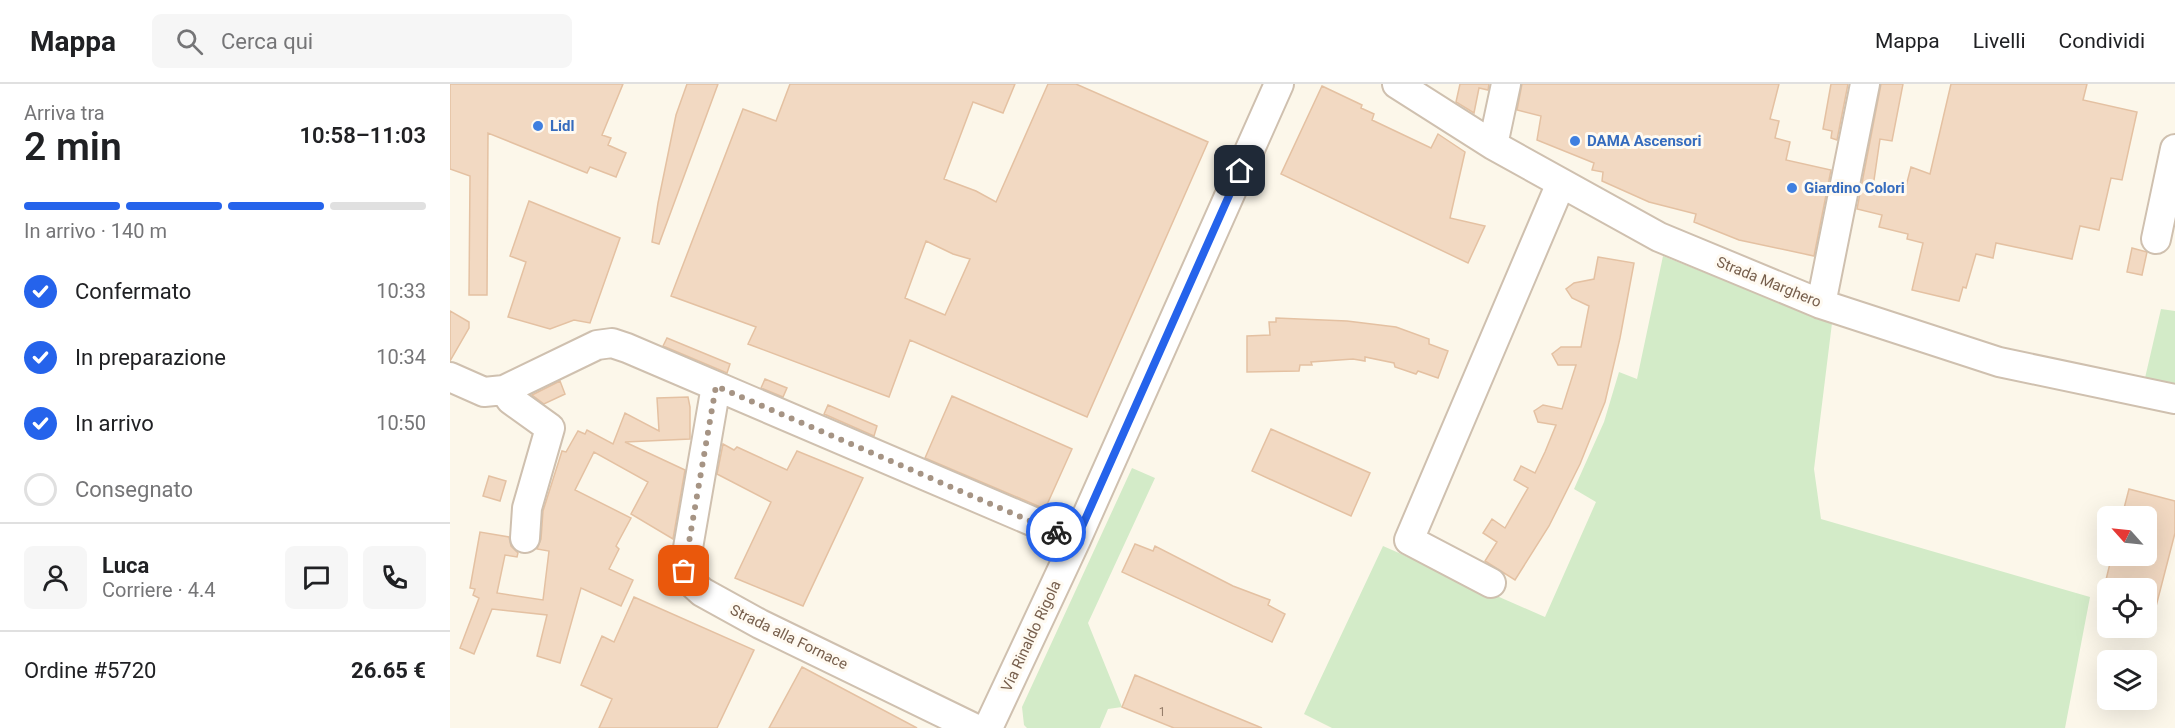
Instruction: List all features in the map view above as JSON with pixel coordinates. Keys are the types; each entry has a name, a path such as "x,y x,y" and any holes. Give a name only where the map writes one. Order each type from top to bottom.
{"street":[{"name":"Via Rinaldo Rigola","path":"988,728 1076,540 1279,84"},
{"name":"Strada Marghero","path":"1397,84 1493,145 1659,237 1821,304 1999,362 2175,399"},
{"path":"1493,145 1506,84"},
{"path":"1821,304 1865,84"},
{"path":"2156,239 2175,149"},
{"path":"1491,583 1409,540 1561,183"},
{"path":"450,377 484,392 504,390 597,345 612,344 627,348 1076,540"},
{"name":"Strada alla Fornace","path":"716,386 684,571 690,582 702,592 760,624 974,728"},
{"path":"504,390 511,400 550,428 527,508 525,538"}],"green space":[{"path":"1663,256 1832,323 1814,469 1821,519 2090,597 2065,728 1332,728 1304,714 1383,546 1545,617 1596,502 1574,489 1604,422 1619,372 1637,379"},
{"path":"2161,309 2175,311 2175,385 2145,378"},
{"path":"1132,468 1155,478 1088,623 1122,707 1108,709 1100,728 1027,728 1024,725 1022,707"}],"building":[{"name":"Lidl","path":"450,84 623,84 602,135 611,138 608,145 626,153 616,177 590,167 587,173 488,133 487,295 469,295 470,176 450,169"},
{"path":"687,84 718,84 659,244 652,242 658,203 676,115"},
{"path":"790,84 1015,84 1003,113 973,102 944,179 976,191 996,202 1048,84 1076,84 1208,142 1087,417 910,340 889,397 748,344 756,327 671,296 743,109 776,121","holes":["926,241 953,254 970,259 945,315 905,298"]},
{"path":"1460,84 1489,84 1488,90 1479,88 1474,113 1456,102"},
{"path":"1522,84 1779,84 1770,119 1779,121 1775,138 1790,142 1786,160 1831,170 1814,256 1739,240 1694,222 1696,214 1649,202 1602,181 1603,172 1592,170 1594,163 1537,140 1541,116 1517,110"},
{"path":"1831,84 1848,84 1837,140 1831,138 1832,131 1823,129"},
{"path":"1881,84 1903,84 1892,141 1880,139 1873,187 1904,194 1911,167 1930,174 1951,84 2087,84 2083,100 2137,112 2122,180 2111,178 2099,230 2080,226 2072,259 1996,243 1993,258 1976,254 1966,288 1963,287 1959,301 1912,290 1923,243 1907,239 1908,234 1879,227 1882,215 1857,209"},
{"path":"1322,86 1362,105 1361,108 1374,114 1372,120 1431,148 1438,134 1465,152 1450,218 1485,226 1468,263 1281,174"},
{"path":"529,201 620,238 590,323 574,320 550,329 508,317 526,262 510,256"},
{"path":"2132,248 2147,252 2142,275 2127,272"},
{"path":"1598,257 1634,263 1605,402 1580,464 1549,526 1515,580 1485,561 1497,542 1483,533 1492,519 1505,528 1528,488 1514,480 1521,466 1535,473 1545,452 1556,425 1538,422 1534,411 1543,405 1562,409 1576,365 1558,365 1552,354 1561,347 1581,347 1589,306 1572,298 1566,289 1574,283 1594,279"},
{"path":"450,311 469,322 469,328 450,361"},
{"path":"1276,318 1347,321 1396,327 1429,339 1429,344 1448,351 1438,378 1418,371 1416,374 1395,367 1394,363 1365,357 1365,361 1353,359 1311,362 1312,365 1300,365 1299,371 1247,372 1247,336 1270,335 1269,322 1276,322"},
{"path":"667,338 730,364 727,373 663,346"},
{"path":"765,379 787,388 783,397 761,388"},
{"path":"560,381 565,394 544,404 532,395"},
{"path":"952,396 1072,449 1045,509 925,458"},
{"path":"688,397 690,439 625,442 685,470 673,539 631,514 648,482 594,452 575,490 631,518 616,546 619,549 609,569 633,580 621,606 581,588 560,663 537,656 547,615 492,609 474,654 460,648 479,598 473,595 475,589 470,588 480,532 509,537 511,546 518,553 517,557 505,555 497,593 543,600 549,551 537,549 541,539 543,511 562,451 566,452 578,431 585,434 587,430 613,444 625,413 659,431 657,398"},
{"path":"828,405 877,426 874,436 824,414"},
{"path":"1271,429 1370,473 1351,516 1252,471"},
{"path":"723,444 734,450 737,447 787,470 797,451 863,478 803,606 735,578 771,502 717,474"},
{"path":"489,476 506,481 500,501 483,496"},
{"path":"2129,489 2175,501 2175,533 2157,603 2157,578 2106,578 2109,566 2157,566 2157,506 2125,506"},
{"path":"1135,544 1153,551 1155,546 1233,586 1270,600 1268,605 1285,614 1272,642 1122,572"},
{"path":"634,597 754,650 717,728 599,728 612,699 581,685 602,636 614,642"},
{"path":"802,667 917,728 769,728"},
{"path":"1135,675 1262,728 1174,728 1122,707"}],"way so far":[{"path":"684,571 716,386 1056,532"}],"place":[{"name":"Lidl","path":"538,126"},
{"name":"DAMA Ascensori","path":"1575,141"},
{"name":"Giardino Colori","path":"1792,188"}],"route":[{"path":"1056,532 1076,540 1240,171"}]}
